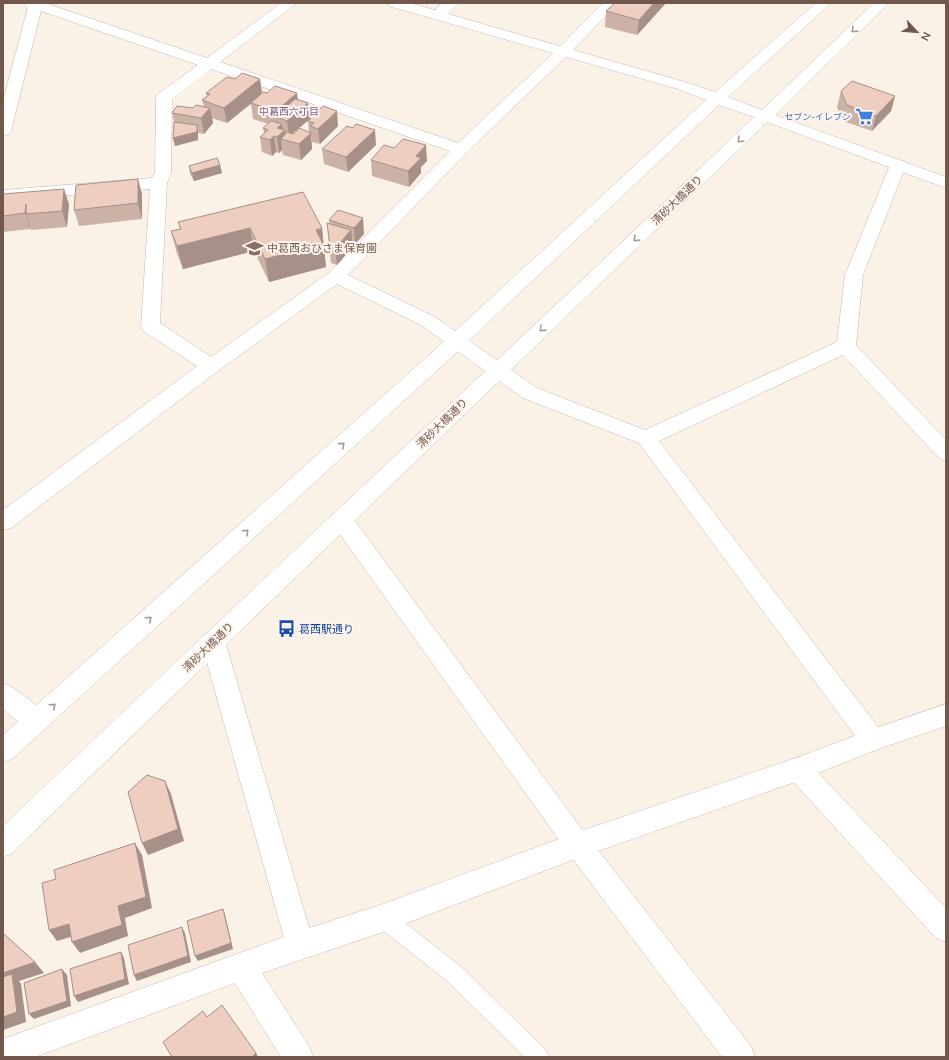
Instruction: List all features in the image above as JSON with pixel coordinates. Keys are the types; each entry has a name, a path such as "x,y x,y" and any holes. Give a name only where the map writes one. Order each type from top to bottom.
{"street":[{"path":"212,366 150,326 159,183 163,173 164,97 290,3"},
{"path":"394,3 683,86 944,181"},
{"path":"437,15 451,3"},
{"path":"3,522 212,366 336,276 461,150 564,51 611,3"},
{"path":"3,751 456,341 717,99 824,3"},
{"name":"清砂大橋通り","path":"3,844 882,3"},
{"path":"3,131 6,101 33,4 461,150"},
{"path":"898,165 854,275 846,346 946,453"},
{"path":"3,195 159,183"},
{"path":"336,276 428,321 530,393 646,438 873,740"},
{"path":"646,438 846,346"},
{"path":"342,520 578,845 740,1057"},
{"path":"214,641 300,945"},
{"path":"3,694 36,721"},
{"path":"3,1054 300,945 383,918 578,845 798,769 873,740 946,715"},
{"path":"798,769 946,928"},
{"path":"241,967 298,1057"}],"lane":[{"path":"383,918 453,973 539,1057"}],"building":[{"path":"615,3 654,3 639,20 606,11"},
{"path":"242,73 260,79 224,108 202,100 210,94 206,93 227,77 235,79"},
{"path":"852,81 895,96 876,116 847,105 841,91"},
{"path":"275,86 297,93 276,111 251,103 263,92 267,93"},
{"path":"295,99 308,103 287,121 277,117 282,113 279,113"},
{"path":"196,105 210,108 201,118 172,113 177,106 193,108"},
{"path":"323,106 337,111 318,129 310,126 314,123 308,121"},
{"path":"271,121 282,124 277,128 285,130 277,137 274,136 270,140 260,137 268,130 263,128"},
{"path":"174,122 197,125 197,132 173,138"},
{"path":"356,124 375,130 346,157 322,149 347,126 353,128"},
{"path":"299,128 311,133 299,144 281,139 287,132 294,134"},
{"path":"403,139 426,145 416,156 421,158 408,171 371,160 384,145 394,148"},
{"path":"217,158 220,165 192,173 189,166"},
{"path":"138,179 138,203 74,210 76,185"},
{"path":"64,189 62,211 26,214 26,204 25,213 3,216 3,194"},
{"path":"303,192 322,228 316,230 323,244 265,259 250,228 177,246 171,231 181,229 178,222"},
{"path":"338,210 363,218 354,228 329,220"},
{"path":"327,223 351,230 335,249 330,247"},
{"path":"147,775 165,781 178,829 142,843 128,792"},
{"path":"135,843 146,897 118,906 122,925 72,942 69,924 49,930 42,883 56,879 54,870"},
{"path":"223,909 231,943 195,956 187,921"},
{"path":"182,927 188,956 134,975 128,945"},
{"path":"3,933 35,962 3,973"},
{"path":"121,952 125,979 74,996 70,969"},
{"path":"62,969 67,1001 29,1014 24,983"},
{"path":"12,974 17,1012 3,1017 3,977"},
{"path":"222,1005 256,1053 252,1057 172,1057 163,1042 203,1011 207,1017"}],"place":[{"name":"セブン-イレブン","path":"864,116"},
{"name":"中葛西おひさま保育園","path":"254,248"},
{"name":"葛西駅通り","path":"286,629"}],"district":[{"name":"中葛西六丁目","path":"289,111"}]}
